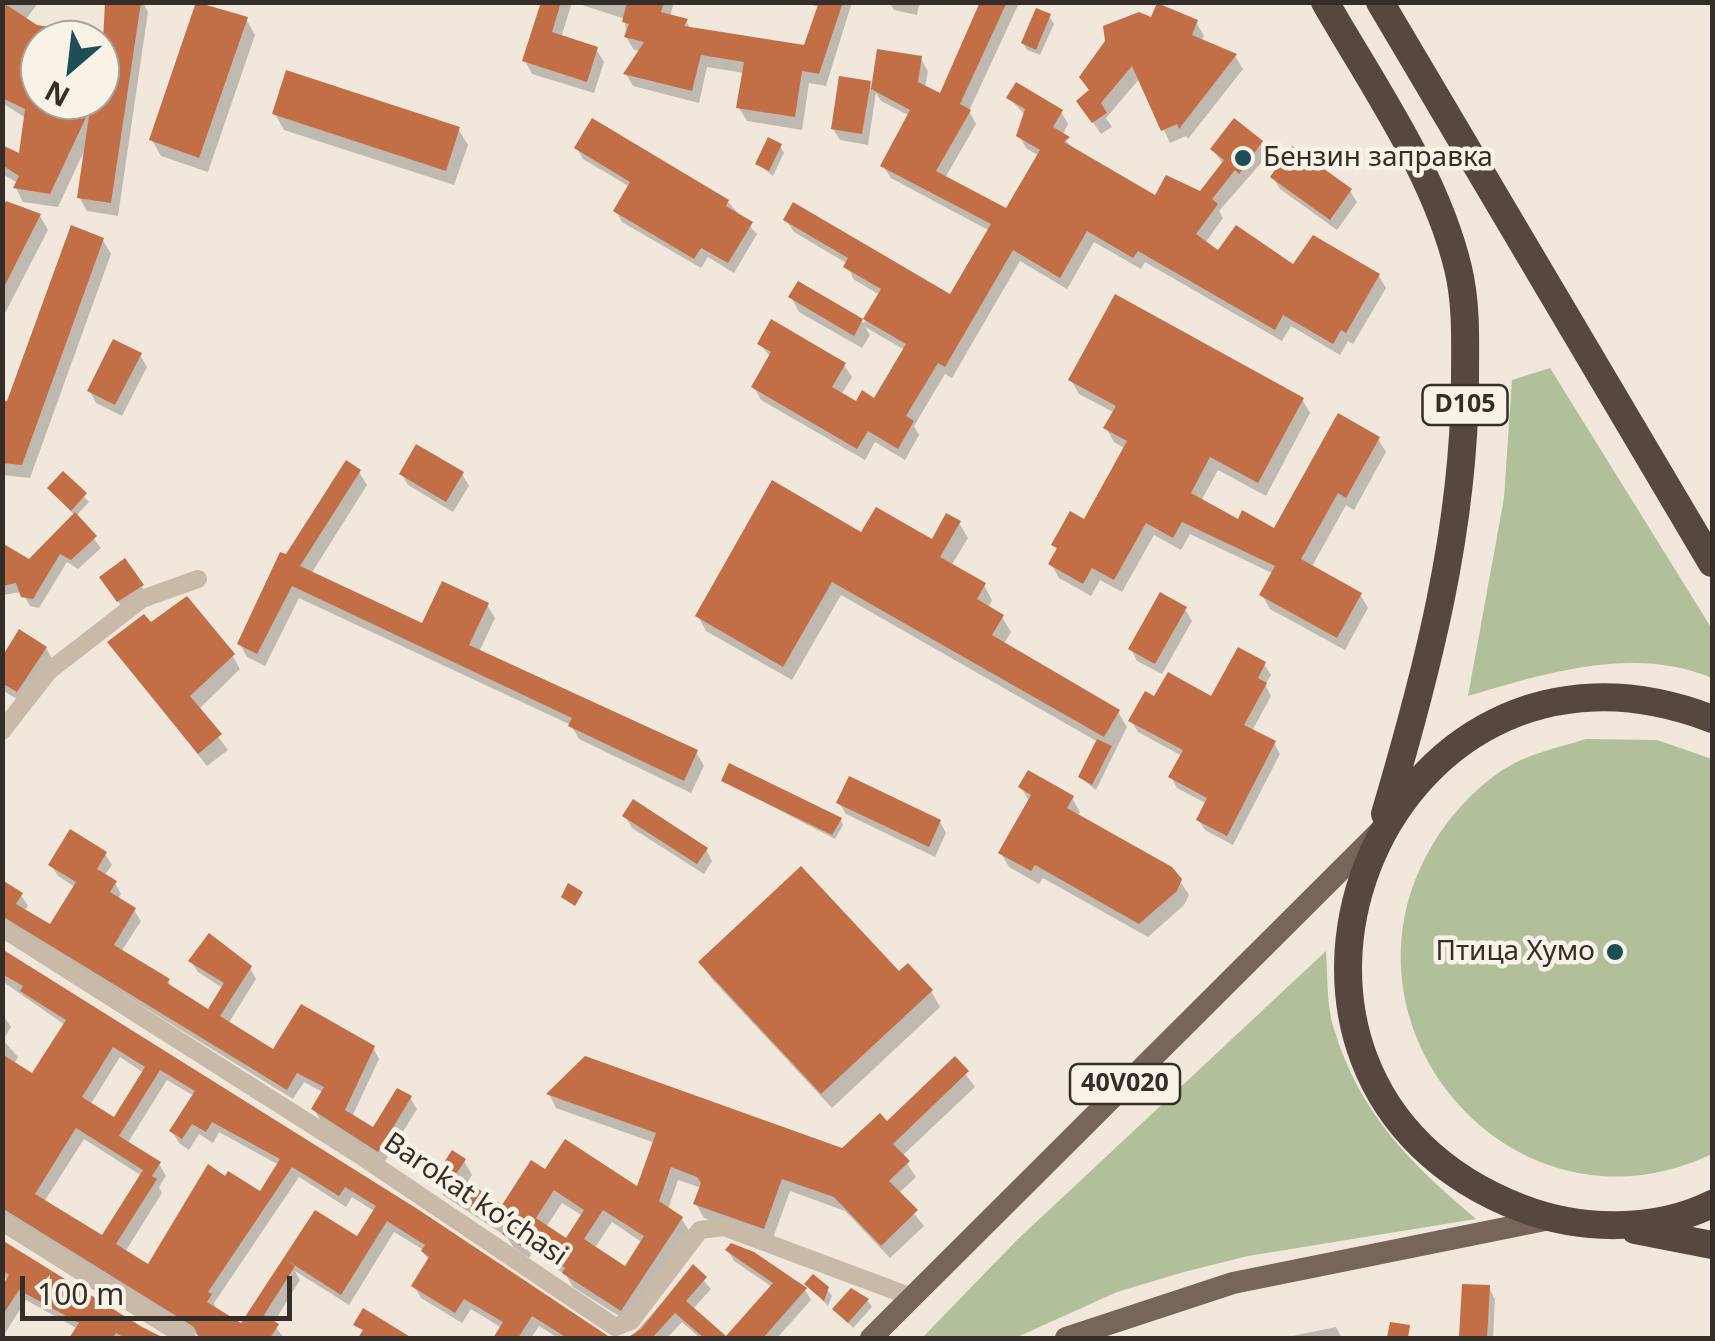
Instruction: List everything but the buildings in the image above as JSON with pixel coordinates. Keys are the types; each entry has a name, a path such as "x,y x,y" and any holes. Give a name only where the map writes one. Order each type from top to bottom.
{"highway":[{"name":"D105","path":"1325,2 1408,147 1442,220 1458,267 1465,317 1465,406 1451,559 1418,705 1380,830"},
{"path":"1380,2 1712,563"},
{"path":"1712,719 1674,704 1606,697 1538,707 1475,734 1421,776 1380,830 1354,895 1346,965 1356,1034 1384,1098 1428,1152 1485,1194 1550,1219 1614,1226 1712,1245"},
{"path":"1614,1226 1692,1214 1712,1204"}],"main road":[{"name":"40V020","path":"871,1338 1380,830"},
{"path":"1066,1338 1233,1283 1550,1219"}],"street":[{"path":"2,731 49,671 142,598 198,579"},
{"name":"Barokat koʻchasi","path":"2,928 364,1158 615,1327 632,1321 700,1230 724,1227 912,1298"},
{"path":"2,1222 188,1338"}],"green space":[{"path":"1550,368 1712,629 1712,678 1683,668 1621,663 1559,671 1468,696 1504,498 1512,380"},
{"path":"1586,739 1657,740 1712,759 1712,1154 1637,1176 1566,1170 1504,1143 1453,1098 1417,1039 1401,972 1408,901 1442,830 1477,790 1509,766"},
{"path":"1326,951 1331,1020 1358,1087 1409,1157 1476,1219 1248,1256 1184,1272 1117,1292 1015,1338 922,1338 1017,1240"}],"place":[{"name":"Бензин заправка","path":"1243,158"},
{"name":"Птица Хумо","path":"1615,952"}]}
